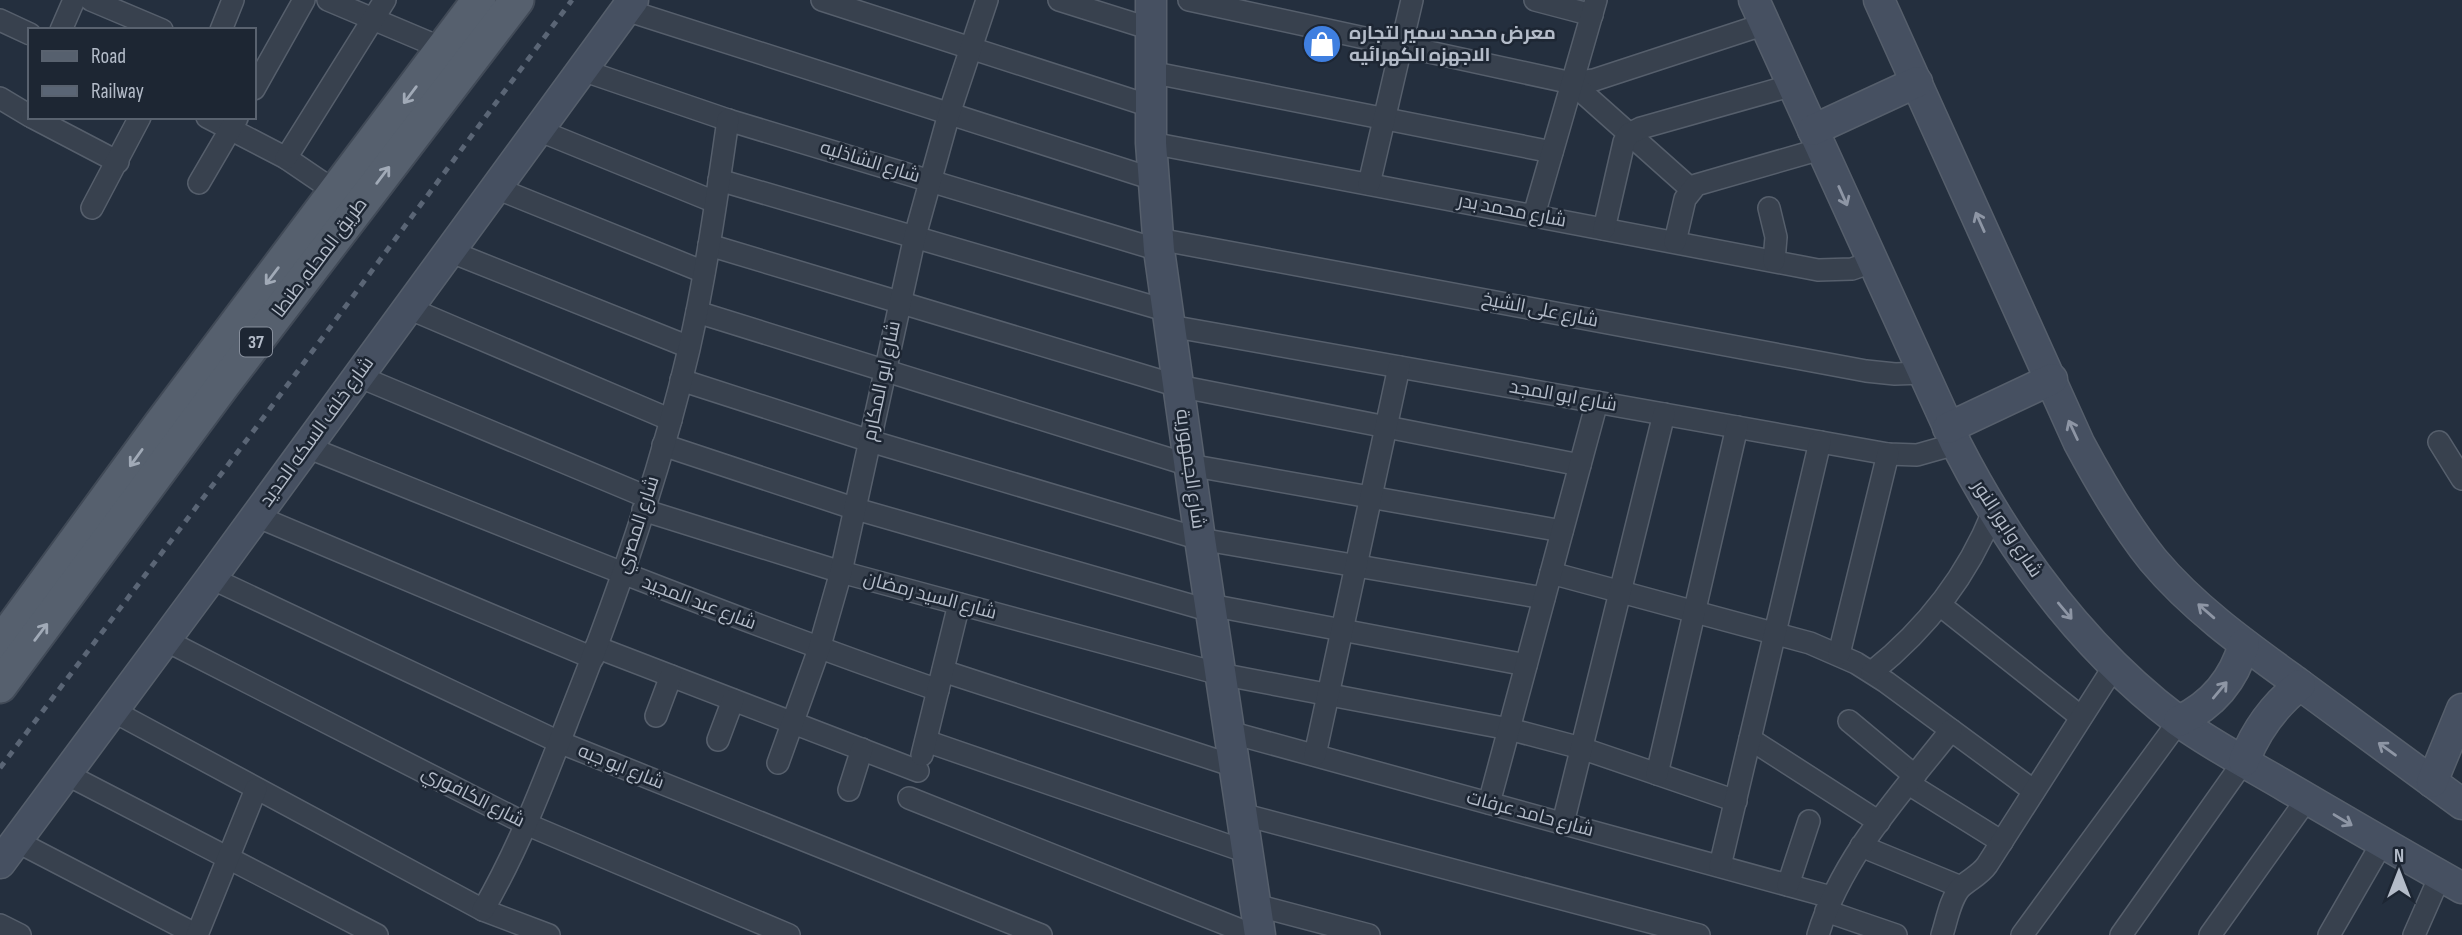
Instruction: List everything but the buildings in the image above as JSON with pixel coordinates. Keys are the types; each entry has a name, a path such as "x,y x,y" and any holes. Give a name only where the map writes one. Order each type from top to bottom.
{"main road":[{"name":"طريق المحله, طنطا","path":"0,687 336,192 479,0"},
{"name":"طريق المحله, طنطا","path":"212,377 517,0"},
{"path":"1880,0 2079,443 2095,474 2133,533 2178,587 2244,643 2462,804"},
{"name":"شارع خلف السكه الحديد","path":"8,852 629,5"},
{"name":"شارع وابور النور","path":"1760,12 1952,436 1993,512 2034,573 2115,665 2179,721 2451,882"},
{"name":"شارع الجمهورية","path":"1151,14 1151,143 1159,244 1189,465 1260,935"},
{"path":"1817,139 1917,82"},
{"path":"1952,436 2052,379"},
{"name":"طريق المحله, طنطا","path":"0,644 171,433"},
{"path":"2179,721 2193,715 2216,696 2234,672 2244,643"},
{"path":"2244,761 2266,719 2300,685"},
{"path":"2432,782 2462,709"}],"street":[{"path":"62,28 74,0"},
{"path":"91,0 157,28"},
{"path":"222,28 233,0"},
{"path":"256,85 304,0"},
{"path":"328,0 380,9 444,48"},
{"path":"822,0 1150,106"},
{"name":"شارع ابو المكارم","path":"778,763 818,649 841,572 899,303 929,180 987,0"},
{"path":"1059,0 1151,14"},
{"path":"1189,0 1572,83 1594,80 1760,12"},
{"path":"1368,184 1412,0"},
{"path":"1534,215 1594,8 1535,0"},
{"path":"629,5 949,114 1153,179"},
{"path":"286,158 380,9"},
{"path":"0,20 28,33"},
{"name":"شارع الشاذليه","path":"582,70 728,120 1159,244"},
{"path":"1150,72 1552,152"},
{"path":"1572,83 1691,189"},
{"path":"1604,229 1624,142 1629,134 1635,130 1793,85"},
{"path":"0,97 28,112"},
{"path":"40,119 118,162"},
{"path":"92,208 139,119"},
{"path":"216,119 234,123 336,192"},
{"name":"شارع المصري","path":"483,910 507,868 595,652 645,504 671,420 689,347 709,245 728,120"},
{"path":"199,183 234,123"},
{"name":"شارع ابو المجد","path":"538,130 717,191 915,236 1169,318 1399,367 1888,454 1917,455 1952,436"},
{"path":"1675,242 1685,198 1691,189 1817,139"},
{"name":"شارع محمد بدر","path":"1151,143 1829,271 1852,269 1872,262"},
{"path":"496,188 704,272"},
{"path":"1769,208 1776,237 1774,261"},
{"name":"شارع على الشيخ","path":"1159,244 1866,371 1923,373"},
{"path":"709,245 1178,386 1580,465"},
{"path":"449,251 689,347"},
{"path":"408,309 671,420"},
{"path":"696,312 1189,465 1562,531"},
{"path":"1315,755 1399,367"},
{"name":"شارع السيد رمضان","path":"358,376 645,504 841,572 1220,674 1509,729 1581,748 1736,801"},
{"path":"681,380 870,441 1200,539 1544,598"},
{"path":"1489,803 1597,402"},
{"path":"1563,823 1664,414"},
{"path":"1657,774 1737,428"},
{"path":"1720,866 1819,442"},
{"path":"2439,442 2462,479"},
{"path":"663,445 856,509 1210,608 1526,664"},
{"name":"شارع عبد المجيد","path":"307,447 622,574 818,649 940,680 1234,766"},
{"path":"1839,654 1888,454"},
{"path":"1872,672 1909,641 1940,605 1971,560 1993,512"},
{"path":"256,516 595,652 671,676 918,771"},
{"path":"1551,573 1775,633 1839,654 1872,672 2034,791"},
{"name":"شارع ابو جبه","path":"211,578 559,742 1041,935"},
{"path":"959,604 926,741 907,804 1253,935"},
{"path":"1940,605 2081,718"},
{"name":"شارع الكافوري","path":"165,640 526,824 748,927 789,935"},
{"path":"1942,935 1961,887 1983,870 2115,665"},
{"path":"656,716 671,676"},
{"path":"718,740 733,700"},
{"path":"113,711 483,910 549,935"},
{"path":"2022,935 2179,721"},
{"path":"1849,722 1912,780 2002,842"},
{"path":"1818,935 1829,904 1861,846 1951,730"},
{"name":"شارع حامد عرفات","path":"1229,732 1788,885 1896,935"},
{"path":"1750,739 1879,822"},
{"path":"926,741 1247,852"},
{"path":"849,790 862,749"},
{"path":"2121,935 2244,761"},
{"path":"66,774 377,935"},
{"path":"8,852 197,935 256,789"},
{"path":"2210,935 2307,799"},
{"path":"1241,814 1699,935"},
{"path":"1788,885 1809,821"},
{"path":"2329,935 2382,843"},
{"path":"1861,846 1961,887"},
{"path":"2414,935 2451,882"},
{"path":"1255,905 1369,935"},
{"path":"0,925 20,935"}],"railway":[{"path":"0,768 572,0"}],"place":[{"name":"معرض محمد سمير لتجاره الاجهزه الكهرائيه","path":"1322,44"}]}
